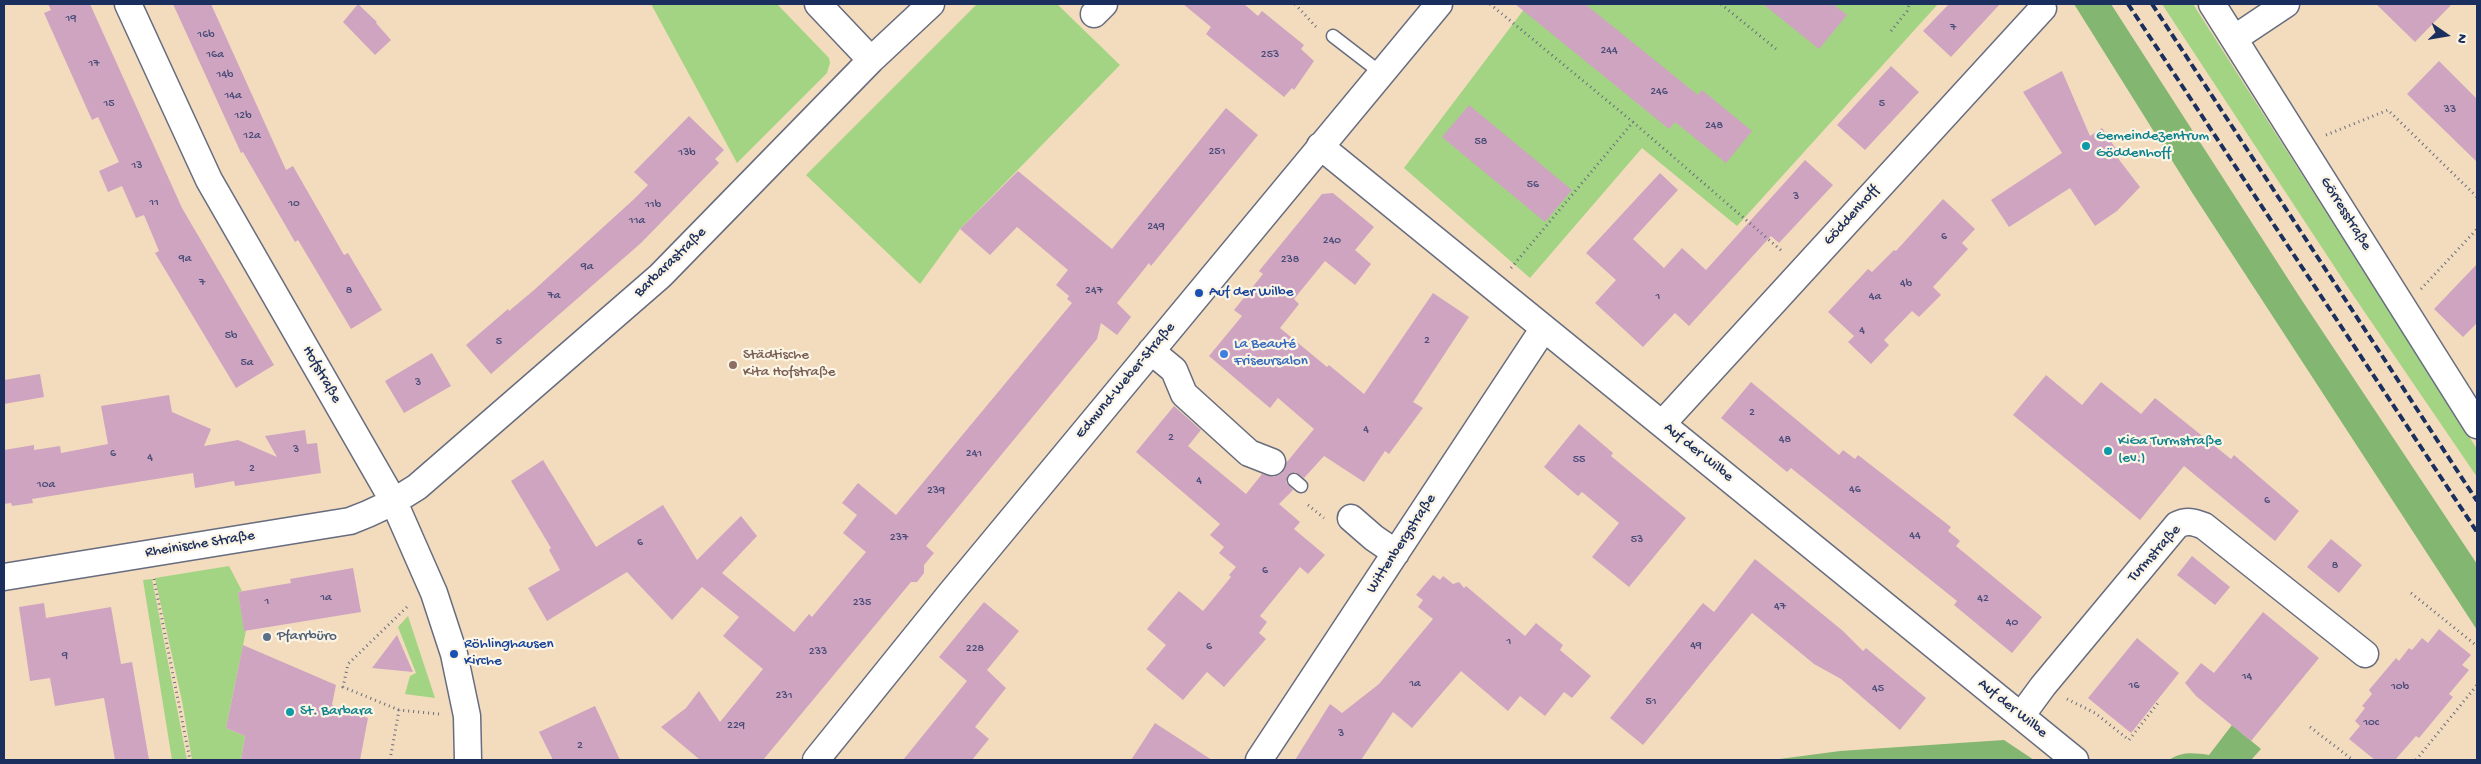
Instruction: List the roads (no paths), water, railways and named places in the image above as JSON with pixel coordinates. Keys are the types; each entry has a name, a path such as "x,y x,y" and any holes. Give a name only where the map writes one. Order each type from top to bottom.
{"street":[{"name":"Hofstraße","path":"128,4 209,180 394,502 434,594 454,654 467,716 468,760"},
{"path":"818,4 872,60"},
{"name":"Barbarastraße","path":"394,502 418,487 660,276 872,60 931,4"},
{"name":"Edmund-Weber-Straße","path":"816,760 950,594 1439,4"},
{"name":"Görresstraße","path":"2212,4 2477,425"},
{"path":"2235,38 2286,4"},
{"name":"Göddenhoff","path":"1662,424 2043,8"},
{"name":"Auf der Wilbe","path":"1320,146 2075,760"},
{"name":"Wittenbergstraße","path":"1259,760 1544,328"},
{"path":"1151,351 1174,370 1184,394 1249,453 1272,462"},
{"name":"Rheinische Straße","path":"4,577 350,521 374,513 394,502"},
{"path":"1351,518 1374,538 1396,553"},
{"name":"Turmstraße","path":"2021,716 2042,686 2177,525 2183,522 2190,521 2204,526 2365,654"}],"lane":[{"path":"1333,36 1381,73"}],"railway":[{"path":"2128,4 2477,532"},
{"path":"2152,4 2477,501"}],"place":[{"name":"Gemeindezentrum Göddenhoff","path":"2086,146"},
{"name":"Auf der Wilbe","path":"1199,293"},
{"name":"La Beauté Friseursalon","path":"1224,354"},
{"name":"Städtische Kita Hofstraße","path":"733,365"},
{"name":"KiGa Turmstraße (ev.)","path":"2108,451"},
{"name":"Pfarrbüro","path":"267,637"},
{"name":"Röhlinghausen Kirche","path":"454,654"},
{"name":"St. Barbara","path":"290,712"}]}
